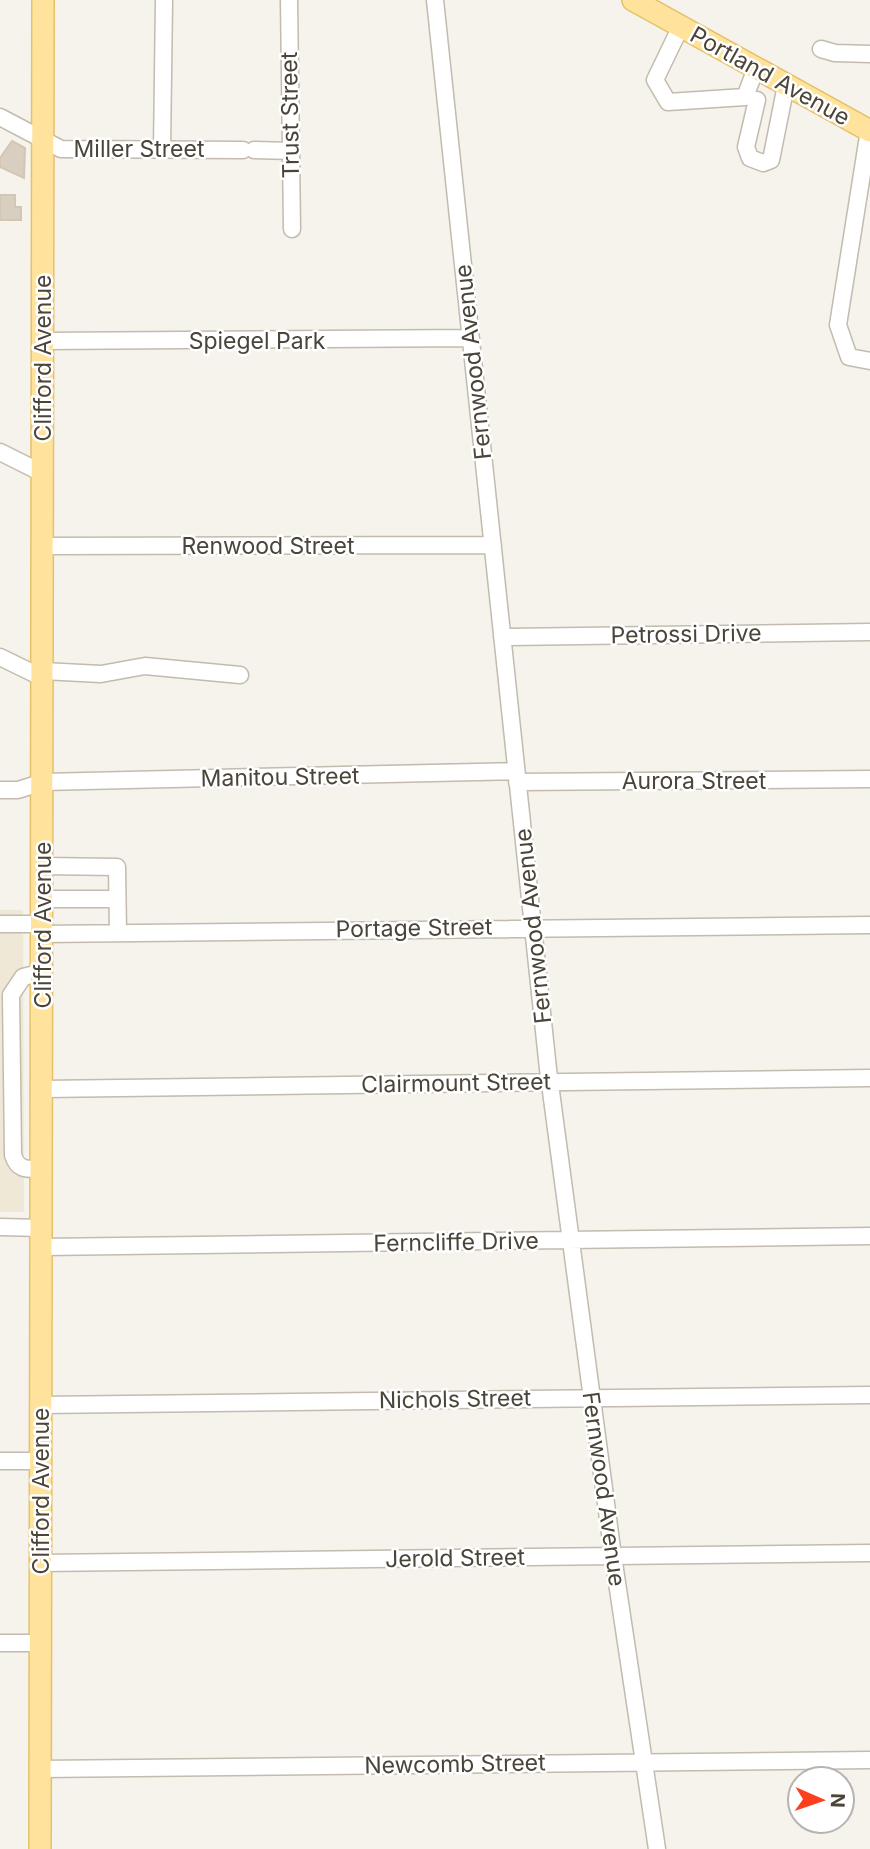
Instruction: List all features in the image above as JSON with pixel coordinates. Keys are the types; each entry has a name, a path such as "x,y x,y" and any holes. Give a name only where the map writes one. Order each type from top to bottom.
{"main road":[{"name":"Clifford Avenue","path":"40,1849 43,0"},
{"name":"Portland Avenue","path":"632,0 869,130"}],"street":[{"path":"162,149 164,0"},
{"name":"Trust Street","path":"289,0 292,229"},
{"name":"Fernwood Avenue","path":"435,0 549,1082 613,1556 657,1849"},
{"path":"681,26 655,80 668,102 751,99"},
{"path":"821,49 835,53 870,54"},
{"path":"770,76 771,160 763,163 750,158 746,147 751,99 770,76"},
{"name":"Miller Street","path":"0,117 61,149 290,151"},
{"path":"869,130 838,325 849,357 870,361"},
{"name":"Spiegel Park","path":"43,341 471,338"},
{"path":"0,453 42,473"},
{"name":"Renwood Street","path":"42,546 493,545"},
{"name":"Petrossi Drive","path":"502,636 870,632"},
{"path":"0,657 43,675 101,674 145,666 240,674"},
{"name":"Aurora Street","path":"517,776 870,779"},
{"name":"Manitou Street","path":"0,790 18,790 43,782 517,776"},
{"path":"43,866 117,867 118,933"},
{"path":"43,899 117,900"},
{"name":"Portage Street","path":"0,924 118,933 870,925"},
{"path":"43,972 23,977 11,995 13,1155 16,1165 23,1169 43,1169"},
{"name":"Clairmount Street","path":"43,1088 870,1078"},
{"name":"Ferncliffe Drive","path":"0,1227 42,1237 572,1241 870,1236"},
{"name":"Nichols Street","path":"41,1405 870,1395"},
{"path":"0,1461 41,1461"},
{"name":"Jerold Street","path":"40,1563 870,1553"},
{"path":"0,1643 40,1643"},
{"name":"Newcomb Street","path":"40,1769 870,1760"}],"shaded area":[{"path":"0,910 23,910 24,1212 0,1212"}],"building":[{"path":"12,141 25,148 24,178 0,167 0,158"},
{"path":"0,195 15,195 15,207 21,207 21,220 0,220"}]}
